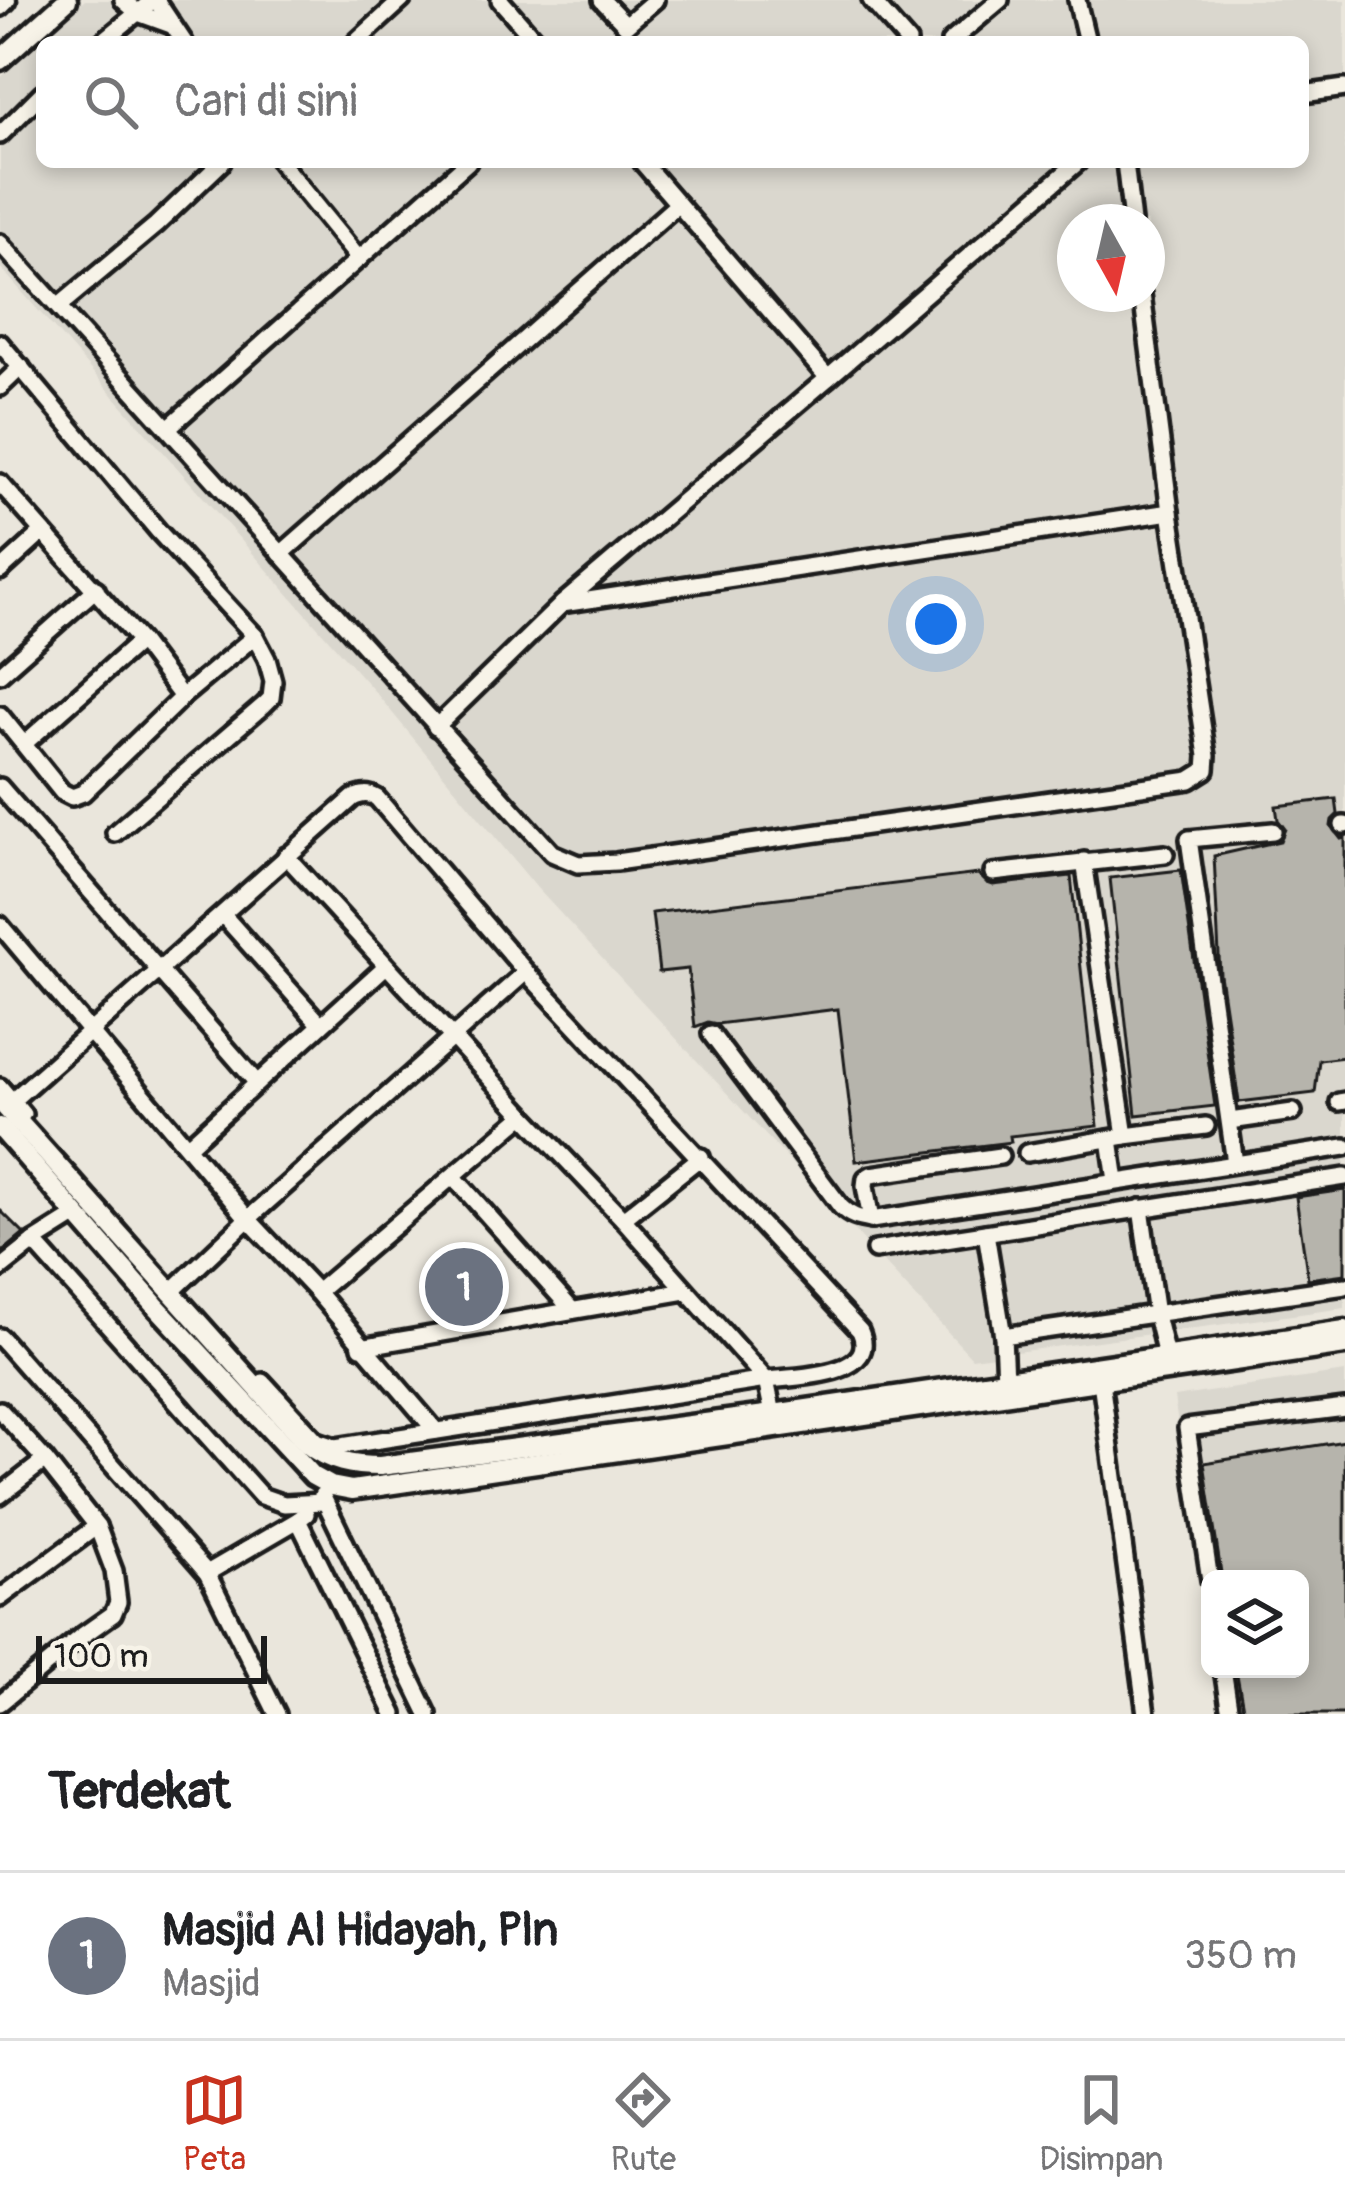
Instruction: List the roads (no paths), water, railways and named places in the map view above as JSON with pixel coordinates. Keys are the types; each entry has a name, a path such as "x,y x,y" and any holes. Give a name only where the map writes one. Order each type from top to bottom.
{"main road":[{"path":"0,60 67,0"},
{"path":"6,1101 307,1444 338,1461 380,1466 667,1436 1345,1346"},
{"path":"0,1127 323,1492 773,1414 1345,1330"}],"street":[{"path":"123,0 138,13 171,25"},
{"path":"109,36 155,0 179,36"},
{"path":"363,36 402,0"},
{"path":"500,0 532,36"},
{"path":"602,0 626,25 656,0"},
{"path":"871,0 903,36"},
{"path":"957,36 1000,0"},
{"path":"1077,0 1086,36"},
{"path":"1309,93 1345,88"},
{"path":"0,135 36,99"},
{"path":"58,306 216,168"},
{"path":"285,168 358,259"},
{"path":"168,428 461,168"},
{"path":"647,168 828,378"},
{"path":"436,727 562,604 1071,168"},
{"path":"1126,168 1130,204"},
{"path":"281,554 678,204"},
{"path":"3,254 58,306 552,853 578,864 1190,780 1205,770 1207,756 1144,312"},
{"path":"0,343 159,532 255,636 271,672 271,698 115,833"},
{"path":"0,387 21,367"},
{"path":"0,483 96,589 182,698"},
{"path":"562,604 1170,512"},
{"path":"0,571 43,532"},
{"path":"0,674 96,589"},
{"path":"0,715 62,791 77,796 255,636"},
{"path":"25,743 140,641"},
{"path":"0,1087 6,1101 352,798 366,794 377,798 526,972 863,1337 861,1354 842,1368 822,1374 334,1447 322,1445 174,1290 526,972"},
{"path":"4,799 257,1083"},
{"path":"1235,1163 1189,839 1273,831"},
{"path":"993,873 1166,854"},
{"path":"286,856 766,1380 773,1414"},
{"path":"1084,861 1117,1137 1116,1180"},
{"path":"223,915 321,1025"},
{"path":"0,925 248,1219 436,1431"},
{"path":"188,1146 386,966"},
{"path":"711,1034 841,1207 854,1217 871,1220 1345,1147"},
{"path":"1230,1121 1293,1112"},
{"path":"317,1292 524,1115"},
{"path":"1027,1153 1206,1126"},
{"path":"871,1220 865,1186 873,1173 1000,1156"},
{"path":"623,1219 700,1157"},
{"path":"453,1175 572,1310"},
{"path":"875,1250 1345,1178"},
{"path":"1141,1208 1166,1356"},
{"path":"0,1269 77,1214"},
{"path":"986,1233 1004,1336 1005,1379"},
{"path":"34,1242 261,1496 284,1504 323,1492"},
{"path":"1004,1336 1345,1286"},
{"path":"361,1347 686,1291"},
{"path":"0,1337 207,1574 277,1714"},
{"path":"1101,1381 1146,1714"},
{"path":"1208,1570 1187,1429 1345,1408"},
{"path":"0,1409 97,1526 115,1570 118,1602 113,1614 0,1703"},
{"path":"0,1495 45,1460"},
{"path":"207,1574 298,1520 323,1492"},
{"path":"323,1492 428,1714"},
{"path":"298,1520 394,1714"},
{"path":"0,1598 97,1526"},
{"path":"1224,1678 1230,1714"}],"place":[{"name":"Masjid Al Hidayah, Pln","path":"464,1287"}]}
